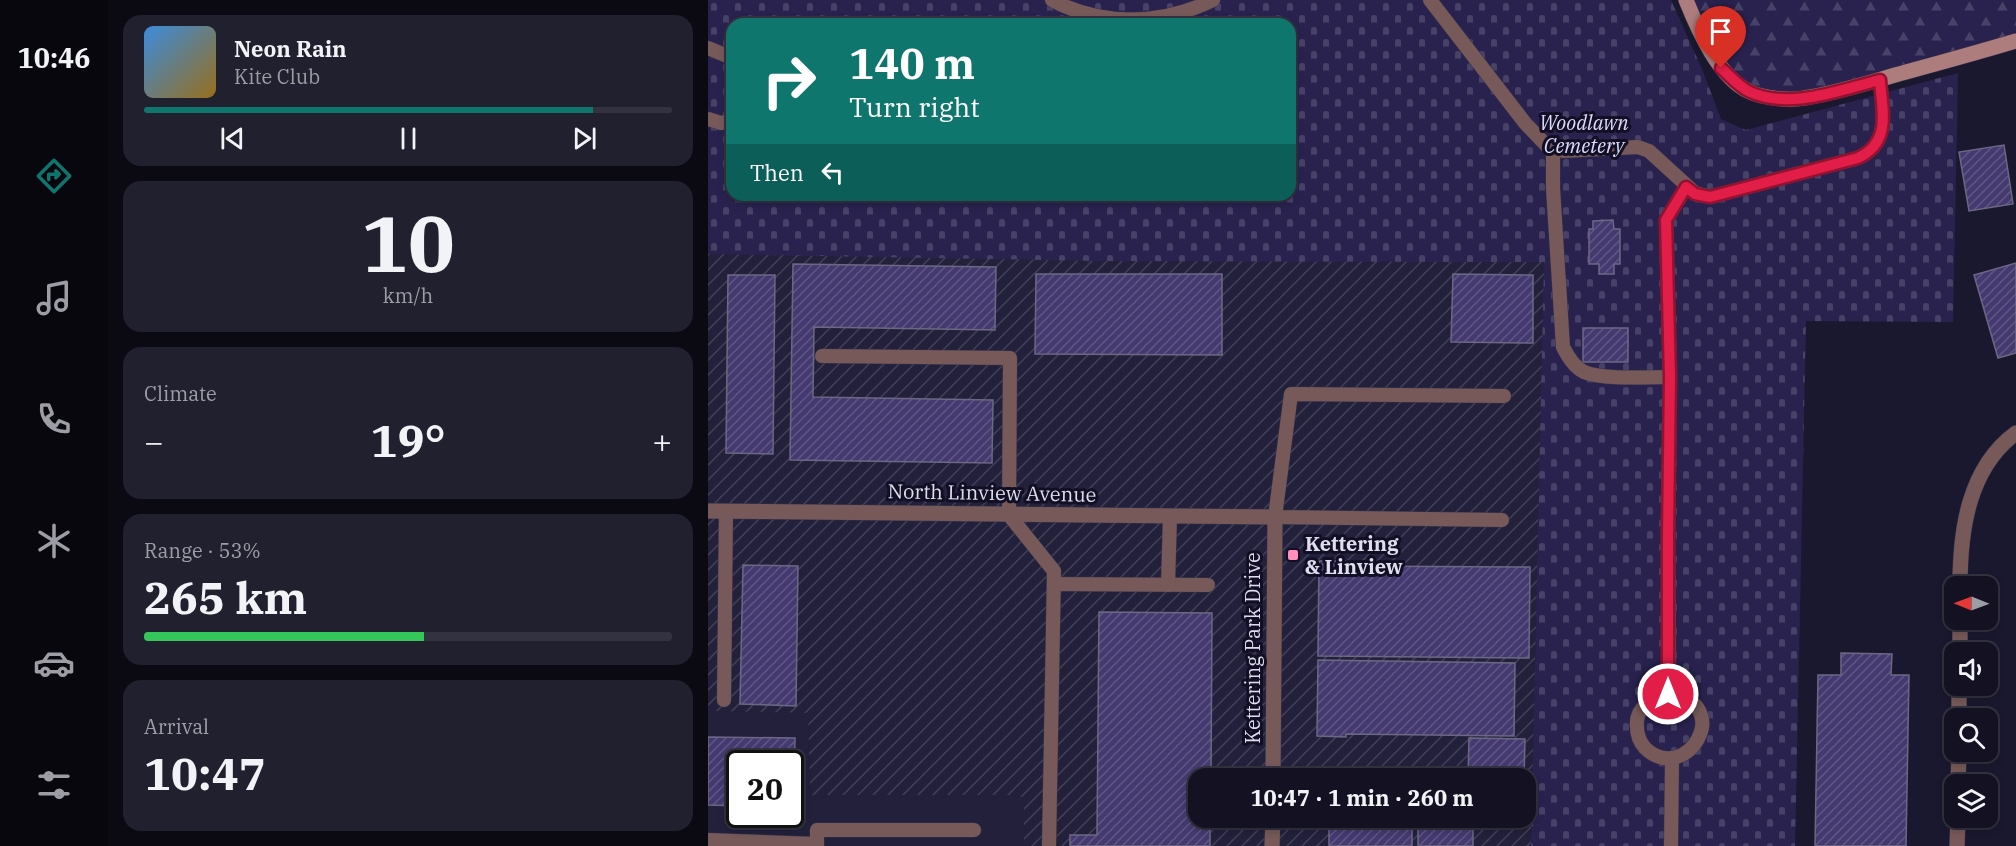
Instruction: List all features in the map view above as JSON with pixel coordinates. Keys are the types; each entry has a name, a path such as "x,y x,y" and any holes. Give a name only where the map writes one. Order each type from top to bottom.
{"street":[{"path":"1686,0 1721,68 1738,84 1751,92 1779,98 1802,99 1880,80 2016,41"},
{"path":"1960,576 1960,554 1973,490 1984,467 2002,443 2016,434"},
{"name":"North Linview Avenue","path":"708,511 1275,517"},
{"name":"Kettering Park Drive","path":"1273,768 1275,517"},
{"path":"1272,846 1273,828"},
{"path":"1957,846 1958,828"}],"lane":[{"path":"1052,0 1096,17 1106,18"},
{"path":"1165,18 1194,10 1214,0"},
{"path":"1430,0 1525,123 1553,149 1563,151 1638,147 1650,152 1695,194 1710,197 1858,158 1868,153 1878,141 1883,127 1880,80"},
{"path":"708,48 726,56"},
{"path":"708,119 726,122"},
{"path":"1553,149 1553,188 1563,347 1570,360 1584,372 1602,375 1670,377"},
{"path":"1668,694 1670,377 1666,220 1686,187"},
{"path":"822,357 1010,358 1009,515 1054,571 1050,846"},
{"path":"1502,520 1275,517 1291,394 1504,396"},
{"path":"724,700 726,511"},
{"path":"1168,585 1170,516"},
{"path":"1054,584 1208,585"},
{"path":"1668,694 1684,696 1695,703 1701,714 1702,728 1697,741 1687,752 1672,759 1661,757 1646,748 1638,737 1636,719 1643,706 1654,698 1668,694"},
{"path":"1671,846 1672,759"},
{"path":"708,840 817,845 817,830 974,830"}],"shaded area":[{"path":"708,252 1545,262 1533,768 1188,768 1188,828 1531,828 1531,846 1024,846 1024,797 1005,795 810,795 808,713 708,711"},
{"path":"708,711 808,713 810,794 1024,797 1024,846 708,846"}],"green space":[{"name":"Woodlawn Cemetery","path":"708,0 1671,0 1702,69 1721,119 1746,130 1958,73 1953,322 1806,321 1795,846 1531,846 1531,828 1536,828 1536,768 1533,768 1544,262 1095,261 708,254"},
{"path":"1686,0 2016,0 2016,41 1802,99 1738,84"}],"building":[{"path":"2004,145 2013,204 1969,211 1959,152"},
{"path":"1613,220 1614,229 1620,229 1620,264 1614,264 1614,274 1599,274 1599,264 1589,264 1589,229 1593,229 1593,221"},
{"path":"2016,263 2016,353 1998,358 1974,275"},
{"path":"793,264 996,267 995,330 814,327 813,397 993,400 992,463 790,460"},
{"path":"1036,274 1222,274 1222,355 1035,354"},
{"path":"1453,274 1533,275 1533,343 1451,342"},
{"path":"728,275 775,275 773,454 726,453"},
{"path":"1583,328 1628,328 1628,362 1583,362"},
{"path":"1319,561 1350,561 1350,566 1530,567 1529,658 1318,656"},
{"path":"743,565 798,566 796,706 740,704"},
{"path":"1099,612 1212,613 1211,768 1188,768 1188,828 1210,828 1210,846 1070,846 1070,835 1097,835"},
{"path":"1841,653 1892,654 1891,675 1909,675 1906,846 1815,846 1818,675 1841,675"},
{"path":"1318,660 1515,663 1514,736 1346,734 1346,737 1317,736"},
{"path":"708,737 795,738 795,750 726,750 726,806 708,805"},
{"path":"1469,738 1525,739 1524,768 1468,768"},
{"path":"1329,828 1412,829 1412,846 1329,846"},
{"path":"1418,829 1473,829 1473,846 1418,846"}],"place":[{"name":"Kettering & Linview","path":"1293,555"}],"route":[{"path":"1668,694 1670,377 1666,220 1686,187 1695,194 1710,197 1858,158 1868,153 1878,141 1883,127 1880,80 1802,99 1779,98 1751,92 1738,84 1721,68"}]}
